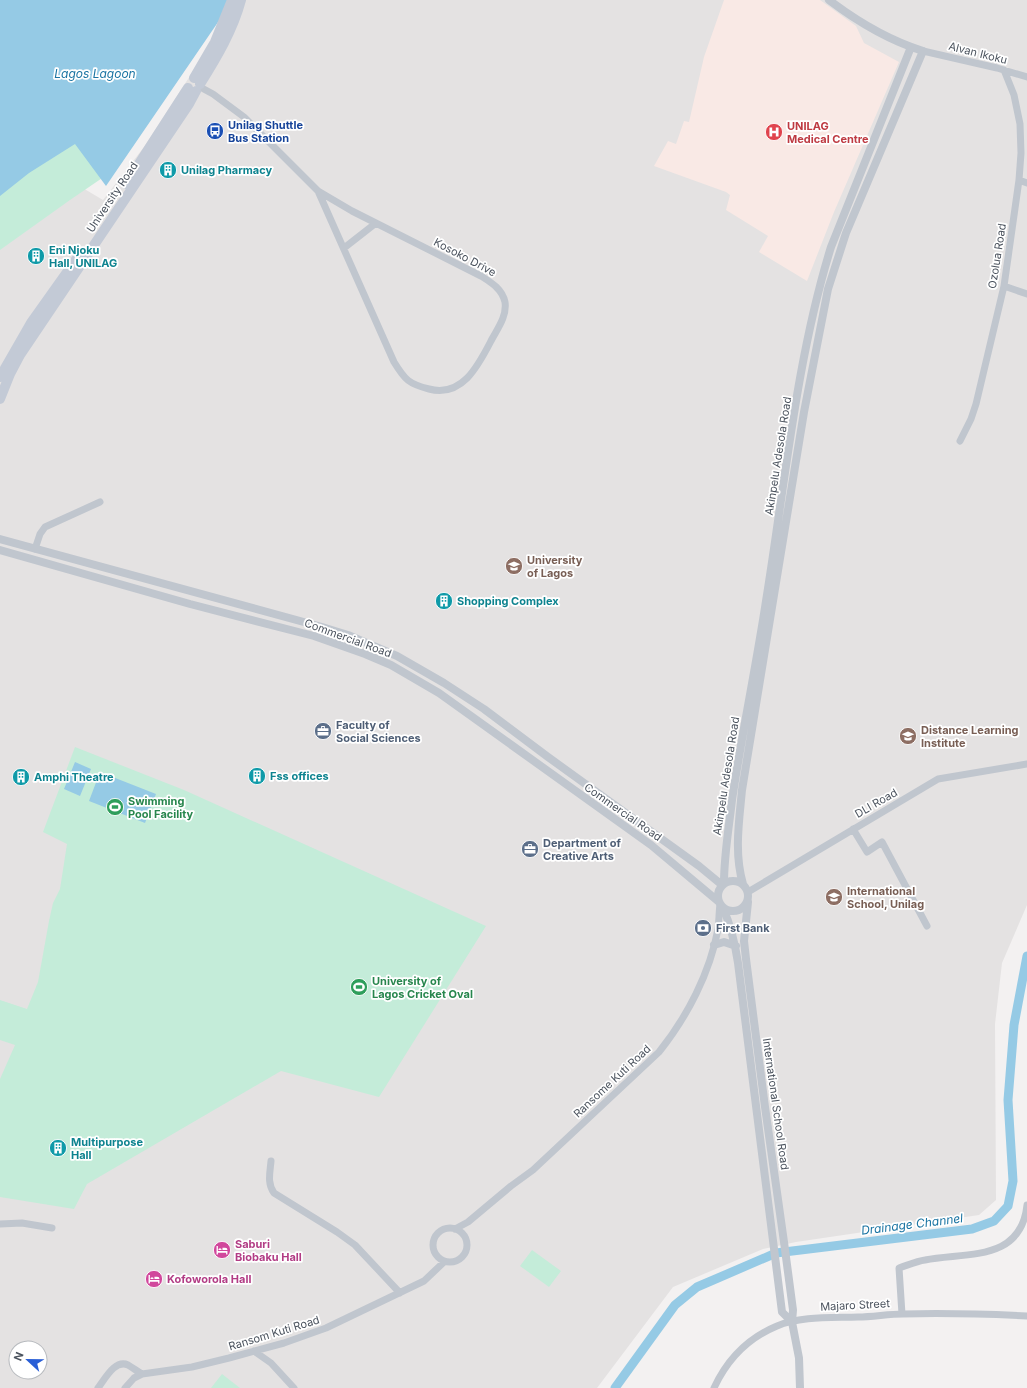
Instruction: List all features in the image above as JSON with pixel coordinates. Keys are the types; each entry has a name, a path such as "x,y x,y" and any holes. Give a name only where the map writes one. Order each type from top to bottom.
{"main road":[{"name":"University Road","path":"0,399 10,374 24,349 189,104 232,0"},
{"name":"University Road","path":"0,377 31,323 225,42 237,15 241,0"}],"street":[{"path":"829,0 854,18 894,40 923,51"},
{"name":"Akinpelu Adesola Road","path":"723,884 736,770 765,609 795,412 812,319 822,276 831,247 911,47"},
{"name":"Akinpelu Adesola Road","path":"743,884 738,859 742,790 803,419 828,289 846,233 923,51"},
{"name":"Alvan Ikoku","path":"923,51 1004,70 1027,77"},
{"name":"Ozolua Road","path":"960,441 971,419 976,404 1004,286 1019,180 1021,154 1020,124 1014,95 1004,70"},
{"name":"Kosoko Drive","path":"196,86 213,94 244,117 318,191 376,223 481,276 496,286 501,292 505,302 505,312 502,322 479,365 464,381 448,390 434,391 409,382 402,375 394,362 318,191"},
{"path":"1019,180 1027,183"},
{"path":"344,248 376,223"},
{"path":"1004,286 1027,294"},
{"path":"35,548 40,534 45,527 100,502"},
{"name":"Commercial Road","path":"0,539 322,627 348,635 397,656 444,682 484,709 723,884"},
{"name":"Commercial Road","path":"0,550 190,604 314,636 391,665 439,693 651,845 720,905"},
{"name":"DLI Road","path":"748,892 938,778 1027,764"},
{"path":"853,829 867,852 882,842 927,926"},
{"path":"730,881 737,881 743,884 748,892 748,902 737,911 727,911 720,905 718,896 719,890 723,884 730,881"},
{"name":"International School Road","path":"748,902 744,941 793,1310 792,1322 799,1358 800,1388"},
{"name":"Ransome Kuti Road","path":"455,1228 468,1222 511,1186 533,1170 659,1052 674,1033 686,1013 704,974 714,945 718,927 720,905"},
{"name":"International School Road","path":"720,905 731,926 736,946 782,1312 792,1322"},
{"path":"714,945 724,942 736,946"},
{"path":"271,1161 269,1181 274,1193 355,1245 400,1293"},
{"path":"902,1314 899,1268 925,1260 971,1256 995,1250 1008,1244 1016,1235 1026,1216 1027,1205"},
{"path":"0,1224 22,1223 52,1228"},
{"path":"446,1228 455,1228 463,1233 467,1240 468,1246 461,1259 456,1262 444,1262 438,1258 433,1249 435,1237 438,1232 446,1228"},
{"name":"Ransom Kuti Road","path":"142,1374 192,1366 254,1352 326,1328 424,1281 444,1262"},
{"name":"Majaro Street","path":"714,1388 717,1380 736,1353 747,1343 768,1329 792,1322 811,1319 902,1314 1027,1316"},
{"path":"254,1352 271,1363 294,1388"},
{"path":"98,1388 108,1373 116,1366 122,1364 128,1365 142,1374"},
{"path":"125,1388 134,1378 142,1374"}],"shaded area":[{"name":"University of Lagos","path":"236,0 1027,0 1027,905 1002,963 995,1024 996,1200 979,1215 796,1242 763,1249 673,1287 597,1388 0,1388 0,228 71,181 103,200 144,147 232,11"},
{"name":"UNILAG Medical Centre","path":"724,0 820,0 856,26 864,43 899,62 834,212 807,281 759,252 768,236 726,210 730,195 726,192 654,166 668,141 676,144 684,121 689,122 704,57"}],"green space":[{"path":"0,0 111,172 0,250"},
{"path":"75,747 184,790 486,926 379,1097 281,1071 87,1184 74,1209 0,1197 0,1079 15,1045 0,1040 0,1000 27,1009 38,982 53,903 60,889 67,844 43,832"},
{"path":"532,1250 561,1271 549,1287 520,1266"},
{"path":"222,1374 240,1388 211,1388"}],"water":[{"name":"Lagos Lagoon","path":"0,0 228,0 227,9 106,186 75,144 29,173 0,196"},
{"path":"75,762 91,769 80,796 64,789"},
{"path":"100,772 156,794 145,823 89,801"}],"waterway":[{"name":"Drainage Channel","path":"615,1388 675,1305 697,1287 776,1253 972,1229 994,1221 1008,1206 1013,1181 1008,1100 1014,1025 1027,956"}],"place":[{"name":"Unilag Shuttle Bus Station","path":"215,131"},
{"name":"UNILAG Medical Centre","path":"774,132"},
{"name":"Unilag Pharmacy","path":"168,170"},
{"name":"Eni Njoku Hall, UNILAG","path":"36,256"},
{"name":"University of Lagos","path":"514,566"},
{"name":"Shopping Complex","path":"444,601"},
{"name":"Faculty of Social Sciences","path":"323,731"},
{"name":"Distance Learning Institute","path":"908,736"},
{"name":"Fss offices","path":"257,776"},
{"name":"Amphi Theatre","path":"21,777"},
{"name":"Swimming Pool Facility","path":"115,807"},
{"name":"Department of Creative Arts","path":"530,849"},
{"name":"International School, Unilag","path":"834,897"},
{"name":"First Bank","path":"703,928"},
{"name":"University of Lagos Cricket Oval","path":"359,987"},
{"name":"Multipurpose Hall","path":"58,1148"},
{"name":"Saburi Biobaku Hall","path":"222,1250"},
{"name":"Kofoworola Hall","path":"154,1279"}]}
